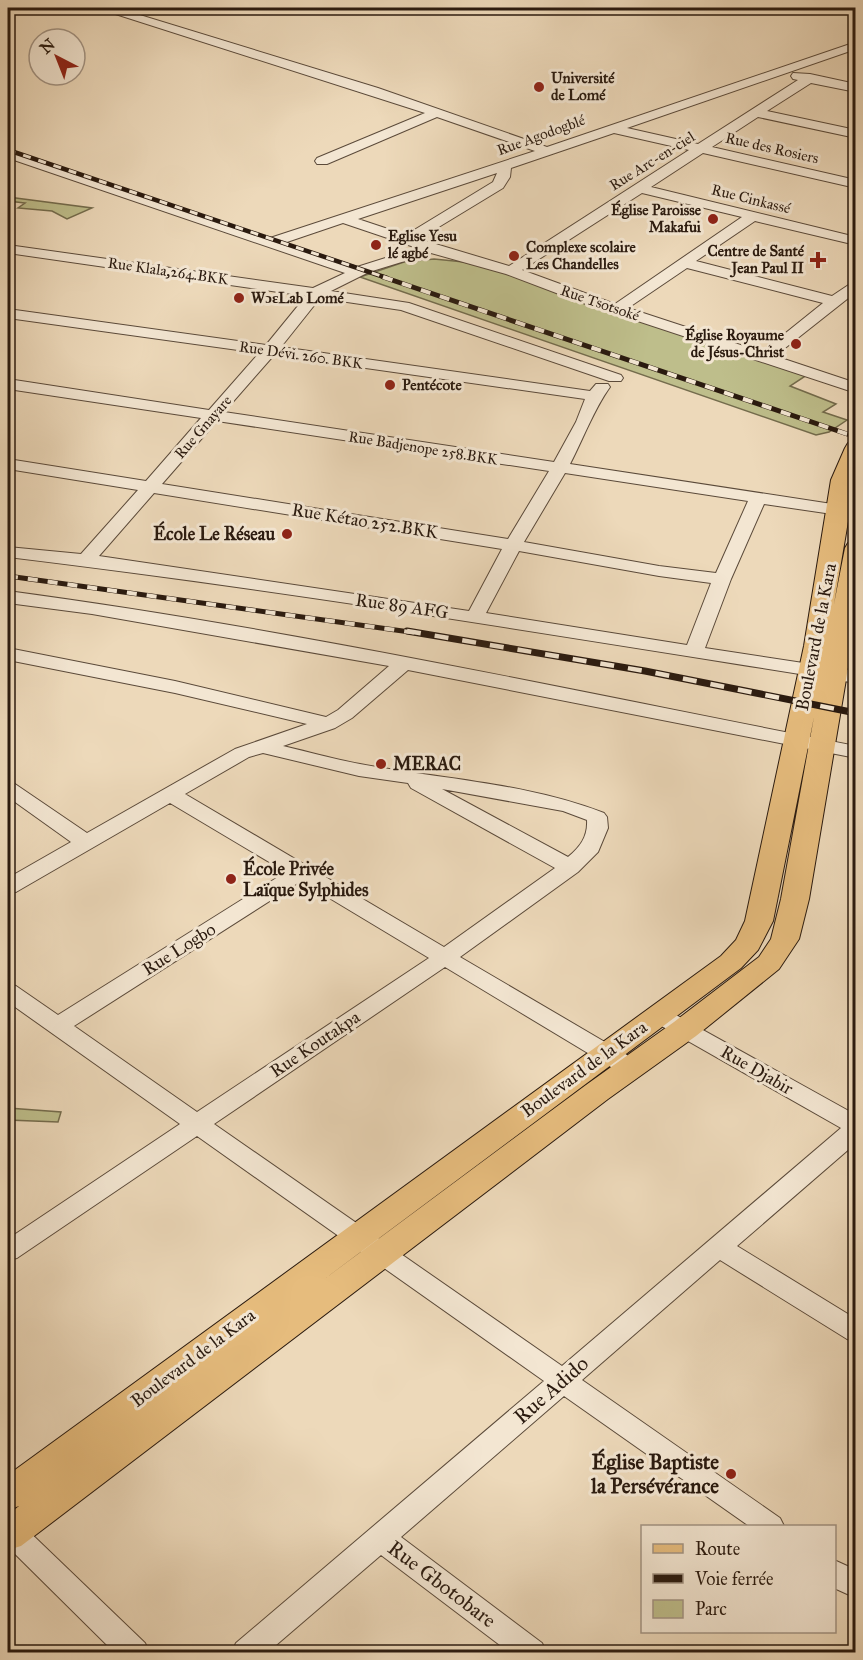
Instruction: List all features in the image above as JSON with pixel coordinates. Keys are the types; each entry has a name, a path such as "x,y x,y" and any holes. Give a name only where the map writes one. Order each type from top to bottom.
{"main road":[{"name":"Boulevard de la Kara","path":"820,671 816,646 833,509 854,451"},
{"name":"Boulevard de la Kara","path":"8,1495 357,1237 672,1022 763,968 778,952 785,939 795,899 808,743 820,671 855,548"},
{"name":"Boulevard de la Kara","path":"9,1532 383,1255 618,1060"}],"street":[{"path":"107,8 374,91 544,150"},
{"name":"Rue Agodogblé","path":"271,242 506,165 544,150 855,45"},
{"path":"777,71 855,88"},
{"name":"Rue Arc-en-ciel","path":"511,271 810,78"},
{"path":"321,161 435,113"},
{"path":"758,113 855,134"},
{"name":"Rue des Rosiers","path":"610,128 855,184"},
{"path":"8,154 271,242 348,276"},
{"path":"408,240 498,185 506,165"},
{"name":"Rue Cinkassé","path":"639,188 855,242"},
{"path":"617,309 753,216"},
{"name":"Rue Tsotsoké","path":"345,219 431,248 511,271 617,309 855,388"},
{"path":"317,292 348,276 431,248"},
{"path":"8,262 14,250"},
{"name":"Rue Klala,264.BKK","path":"14,250 317,292 418,310 615,378 594,396"},
{"path":"686,263 834,301"},
{"path":"765,357 855,284"},
{"name":"Rue Gnayare","path":"86,560 270,350 317,292"},
{"name":"Rue Dévi. 260. BKK","path":"8,314 594,396"},
{"name":"Rue Badjenope 258.BKK","path":"8,384 833,509"},
{"path":"475,617 513,545 559,469 584,422 594,396"},
{"name":"Rue Kétao 252.BKK","path":"8,464 513,545 659,571 722,579"},
{"path":"694,652 722,579 758,499"},
{"name":"Rue 89 AFG","path":"8,552 86,560 475,617 820,671"},
{"path":"8,597 92,608 403,664 855,752"},
{"path":"8,654 164,685 328,724"},
{"path":"8,888 242,753 328,724 345,714 403,664"},
{"path":"260,746 359,770 403,776 570,867"},
{"name":"Rue Koutakpa","path":"8,1251 445,957 570,867 591,848 598,828 597,817 568,806 403,776"},
{"path":"8,788 87,843"},
{"path":"172,795 618,1060"},
{"name":"Rue Logbo","path":"57,1026 301,872"},
{"path":"8,992 767,1525"},
{"name":"Rue Djabir","path":"672,1022 855,1127"},
{"name":"Rue Adido","path":"247,1653 855,1127"},
{"path":"717,1246 855,1332"},
{"path":"9,1532 134,1653"},
{"name":"Rue Gbotobare","path":"380,1538 531,1653"},
{"path":"836,1573 855,1587"}],"green space":[{"path":"8,197 92,208 67,219 52,211 18,208 25,203 8,201"},
{"path":"434,259 464,262 503,272 807,375 790,386 836,404 823,412 847,420 829,432 816,435 360,277 404,262"},
{"path":"8,1108 61,1112 58,1122 8,1120"}],"railway":[{"path":"8,150 387,278"},
{"path":"383,277 856,437"},
{"path":"8,576 417,633"},
{"path":"407,631 645,671 856,713"}],"place":[{"name":"Université de Lomé","path":"539,87"},
{"name":"Église Paroisse Makafui","path":"713,219"},
{"name":"Eglise Yesu lé agbé","path":"376,245"},
{"name":"Complexe scolaire Les Chandelles","path":"514,256"},
{"name":"Centre de Santé Jean Paul II","path":"818,260"},
{"name":"WɔɛLab Lomé","path":"239,298"},
{"name":"Église Royaume de Jésus-Christ","path":"796,344"},
{"name":"Pentécote","path":"390,385"},
{"name":"École Le Réseau","path":"287,534"},
{"name":"MERAC","path":"381,764"},
{"name":"École Privée Laïque Sylphides","path":"231,879"},
{"name":"Église Baptiste la Persévérance","path":"731,1474"}]}
